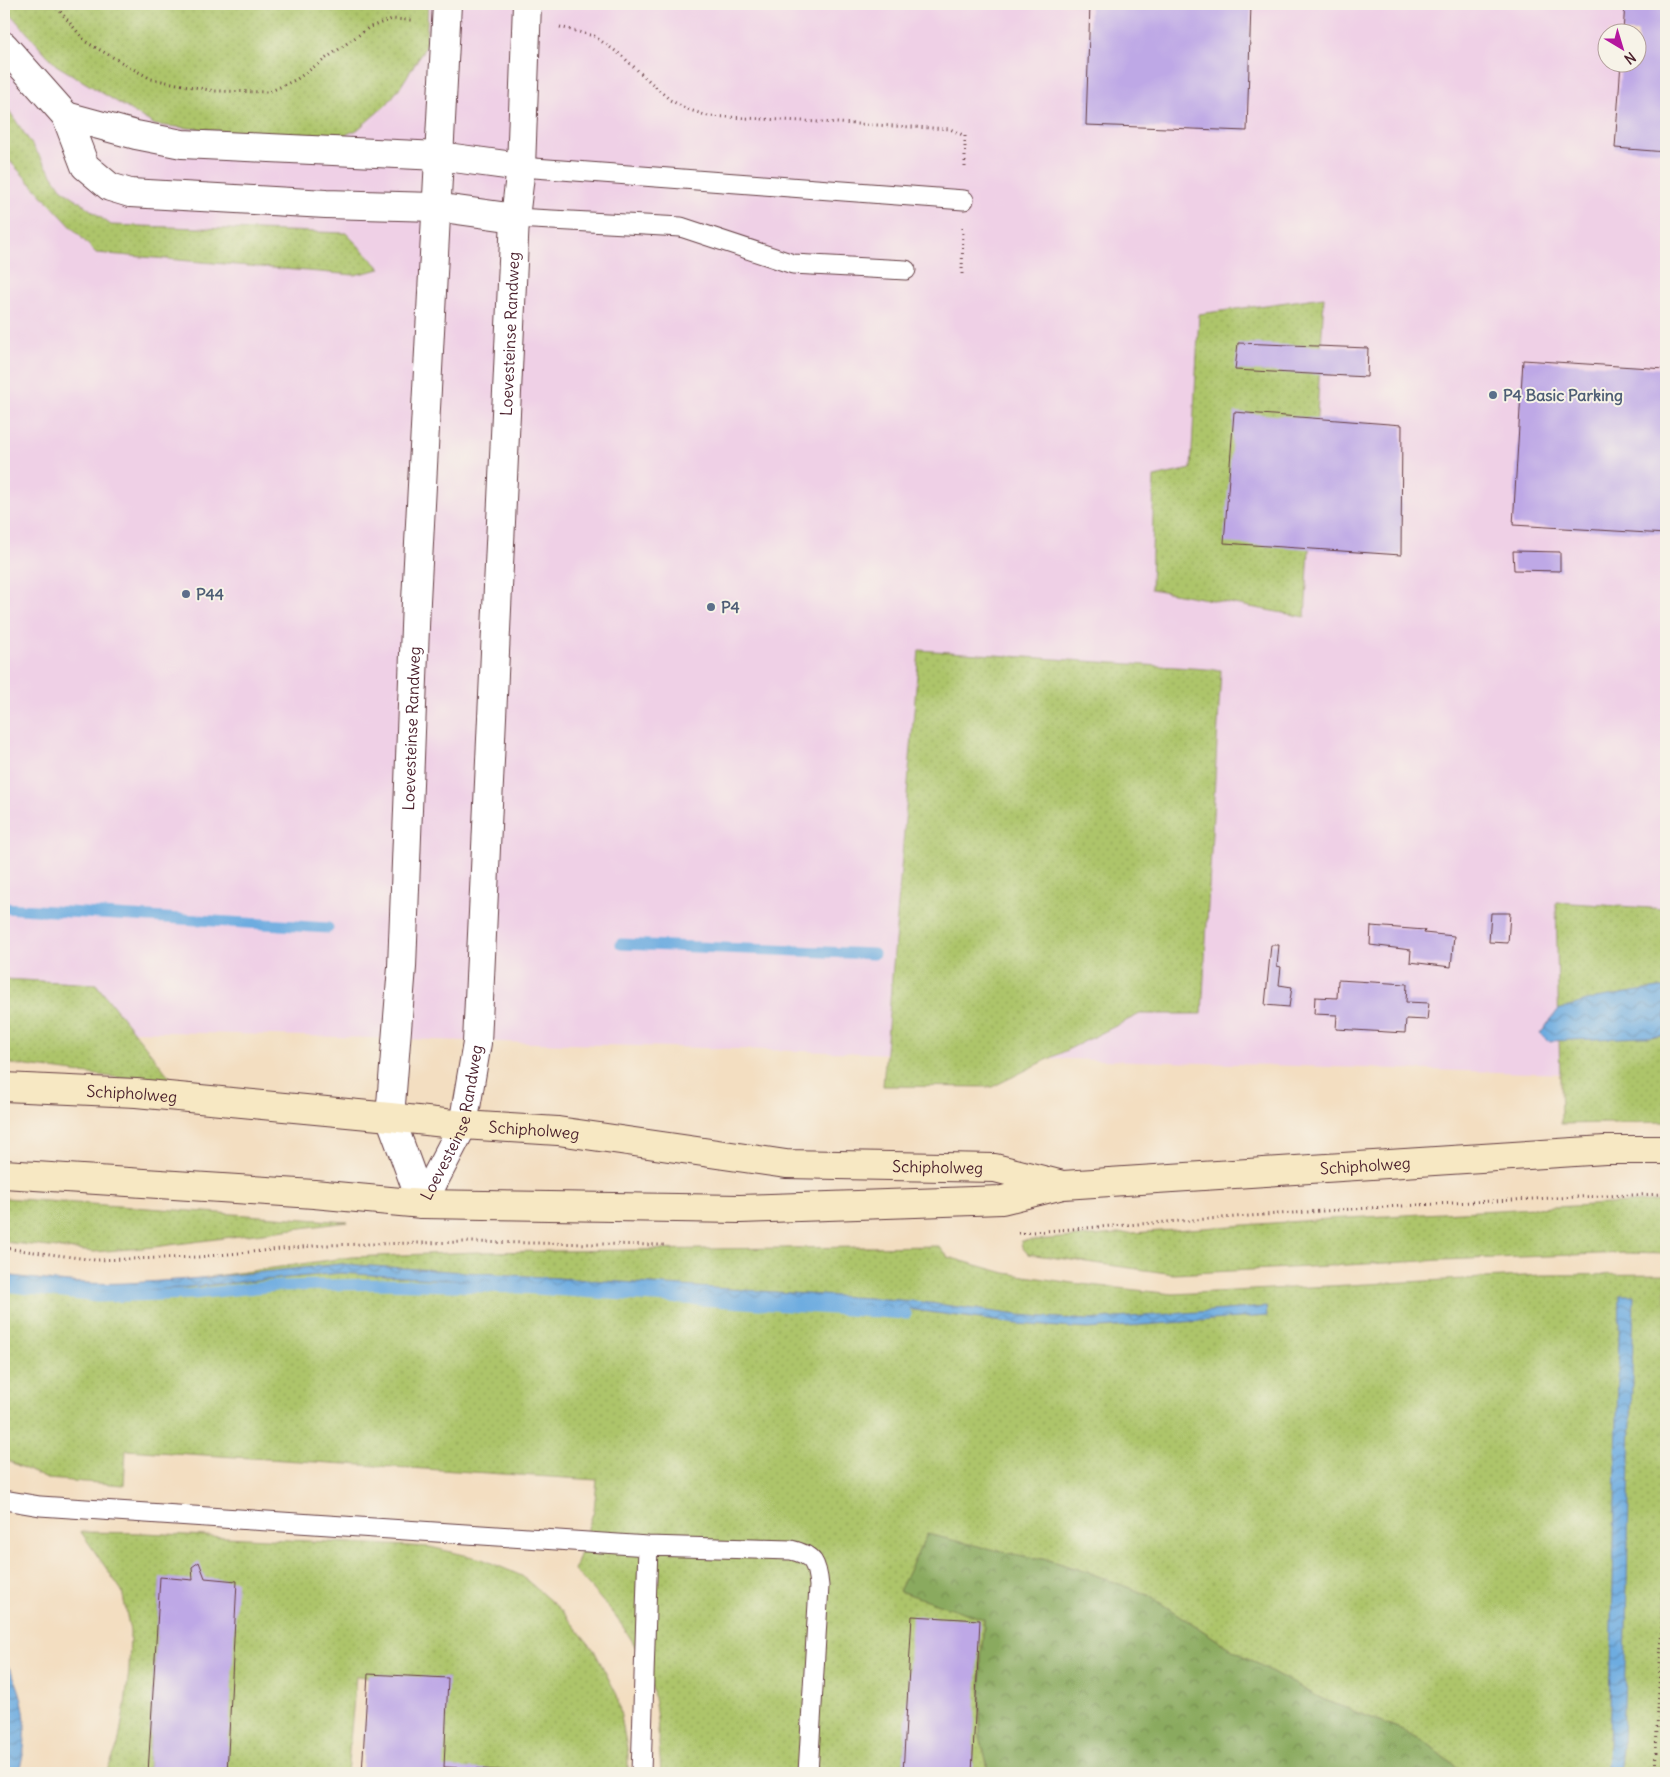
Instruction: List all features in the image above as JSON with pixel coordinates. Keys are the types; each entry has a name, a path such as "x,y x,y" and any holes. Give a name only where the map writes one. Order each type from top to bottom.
{"main road":[{"name":"Schipholweg","path":"4,1087 136,1092 462,1125 558,1131 786,1164 995,1168 1063,1185"},
{"name":"Schipholweg","path":"4,1174 314,1194 422,1204 740,1209 1002,1200 1063,1185 1605,1150 1666,1150"}],"street":[{"name":"Loevesteinse Randweg","path":"422,1204 390,1117 402,967 416,601 447,4"},
{"name":"Loevesteinse Randweg","path":"422,1204 462,1125 477,1043 514,218 521,167 527,4"},
{"path":"4,46 66,116 85,166 110,187 130,193 326,204 435,207 514,218"},
{"path":"66,116 136,135 182,144 439,156 521,167"}],"lane":[{"path":"521,167 964,200"},
{"path":"514,218 681,227 793,264 906,270"},
{"path":"4,1500 40,1506 648,1546 791,1550 804,1553 812,1559 818,1572 819,1586 808,1773"},
{"path":"641,1773 648,1546"}],"path":[{"path":"1655,1773 1666,1534"}],"shaded area":[{"path":"4,4 1666,4 1666,1077 4,1027"}],"green space":[{"path":"4,4 428,4 426,46 401,86 387,104 357,130 330,141 155,125 56,65 4,7"},
{"path":"4,103 61,188 111,225 346,233 381,269 354,275 96,253 4,155"},
{"path":"1324,297 1305,617 1151,589 1154,477 1191,469 1199,314"},
{"path":"919,650 1221,670 1202,1014 1140,1014 992,1087 883,1086"},
{"path":"1556,902 1666,909 1666,1122 1561,1124"},
{"path":"4,979 96,984 176,1085 4,1063"},
{"path":"4,1198 348,1222 154,1247 94,1252 4,1242"},
{"path":"1666,1201 1666,1254 1626,1253 1443,1260 1174,1274 1028,1254 1022,1247 1021,1241 1329,1219"},
{"path":"939,1246 948,1257 1005,1273 1072,1283 1173,1294 1542,1275 1666,1274 1666,1773 1460,1773 1427,1744 1403,1730 1322,1699 1234,1651 1148,1595 1090,1573 1048,1560 1012,1554 984,1619 981,1659 980,1735 989,1773 661,1773 653,1692 641,1657 611,1611 574,1570 594,1510 597,1480 126,1450 124,1485 47,1479 4,1459 4,1279 93,1288 158,1284 351,1257 477,1252"},
{"path":"81,1532 145,1533 430,1547 482,1559 522,1576 562,1611 594,1650 617,1695 628,1754 628,1773 429,1773 435,1682 356,1676 347,1773 213,1773 226,1585 160,1582 148,1773 106,1773 118,1745 125,1705 129,1670 130,1631 122,1591"},
{"path":"927,1534 1012,1554 1048,1560 1090,1573 1148,1595 1234,1651 1322,1699 1403,1730 1427,1744 1460,1773 989,1773 980,1735 981,1659 984,1619 899,1591"}],"water":[{"path":"1666,988 1666,1036 1549,1041 1540,1034 1558,1010 1596,998"},
{"path":"341,1264 915,1301 1018,1315 1088,1320 1266,1307 1267,1316 1087,1329 1017,1324 914,1310 341,1273 123,1292 67,1291 4,1284 4,1275 79,1283 125,1283 206,1278"},
{"path":"1620,1295 1634,1295 1623,1748 1620,1773 1606,1773 1609,1747"},
{"path":"4,1660 18,1686 25,1715 25,1744 18,1773 4,1773"}],"building":[{"path":"1090,4 1251,4 1247,131 1086,125"},
{"path":"1625,4 1666,4 1666,152 1615,148 1620,72 1648,72 1648,22 1624,22"},
{"path":"1238,343 1368,348 1367,377 1235,370"},
{"path":"1523,360 1666,369 1666,534 1513,525"},
{"path":"1234,412 1402,425 1401,555 1224,543"},
{"path":"1513,551 1560,552 1560,571 1514,570"},
{"path":"1491,913 1510,913 1508,943 1489,942"},
{"path":"1371,926 1425,930 1424,933 1454,936 1451,967 1410,962 1411,950 1370,945"},
{"path":"1271,945 1279,945 1277,966 1281,967 1279,985 1292,987 1289,1007 1265,1005"},
{"path":"1338,980 1407,984 1406,1002 1429,1003 1427,1020 1406,1019 1405,1033 1336,1029 1337,1015 1314,1014 1315,997 1337,998"},
{"path":"199,1562 205,1578 237,1581 227,1773 148,1773 160,1577 193,1580 192,1567"},
{"path":"912,1616 980,1620 972,1773 903,1773"},
{"path":"368,1674 448,1678 444,1767 534,1773 362,1773"}],"waterway":[{"path":"4,908 328,928"},
{"path":"621,944 874,954"},
{"path":"4,1286 98,1297 192,1294 277,1286 383,1284 521,1288 906,1314"}],"place":[{"name":"P4 Basic Parking","path":"1493,395"},
{"name":"P44","path":"186,594"},
{"name":"P4","path":"711,607"}]}
